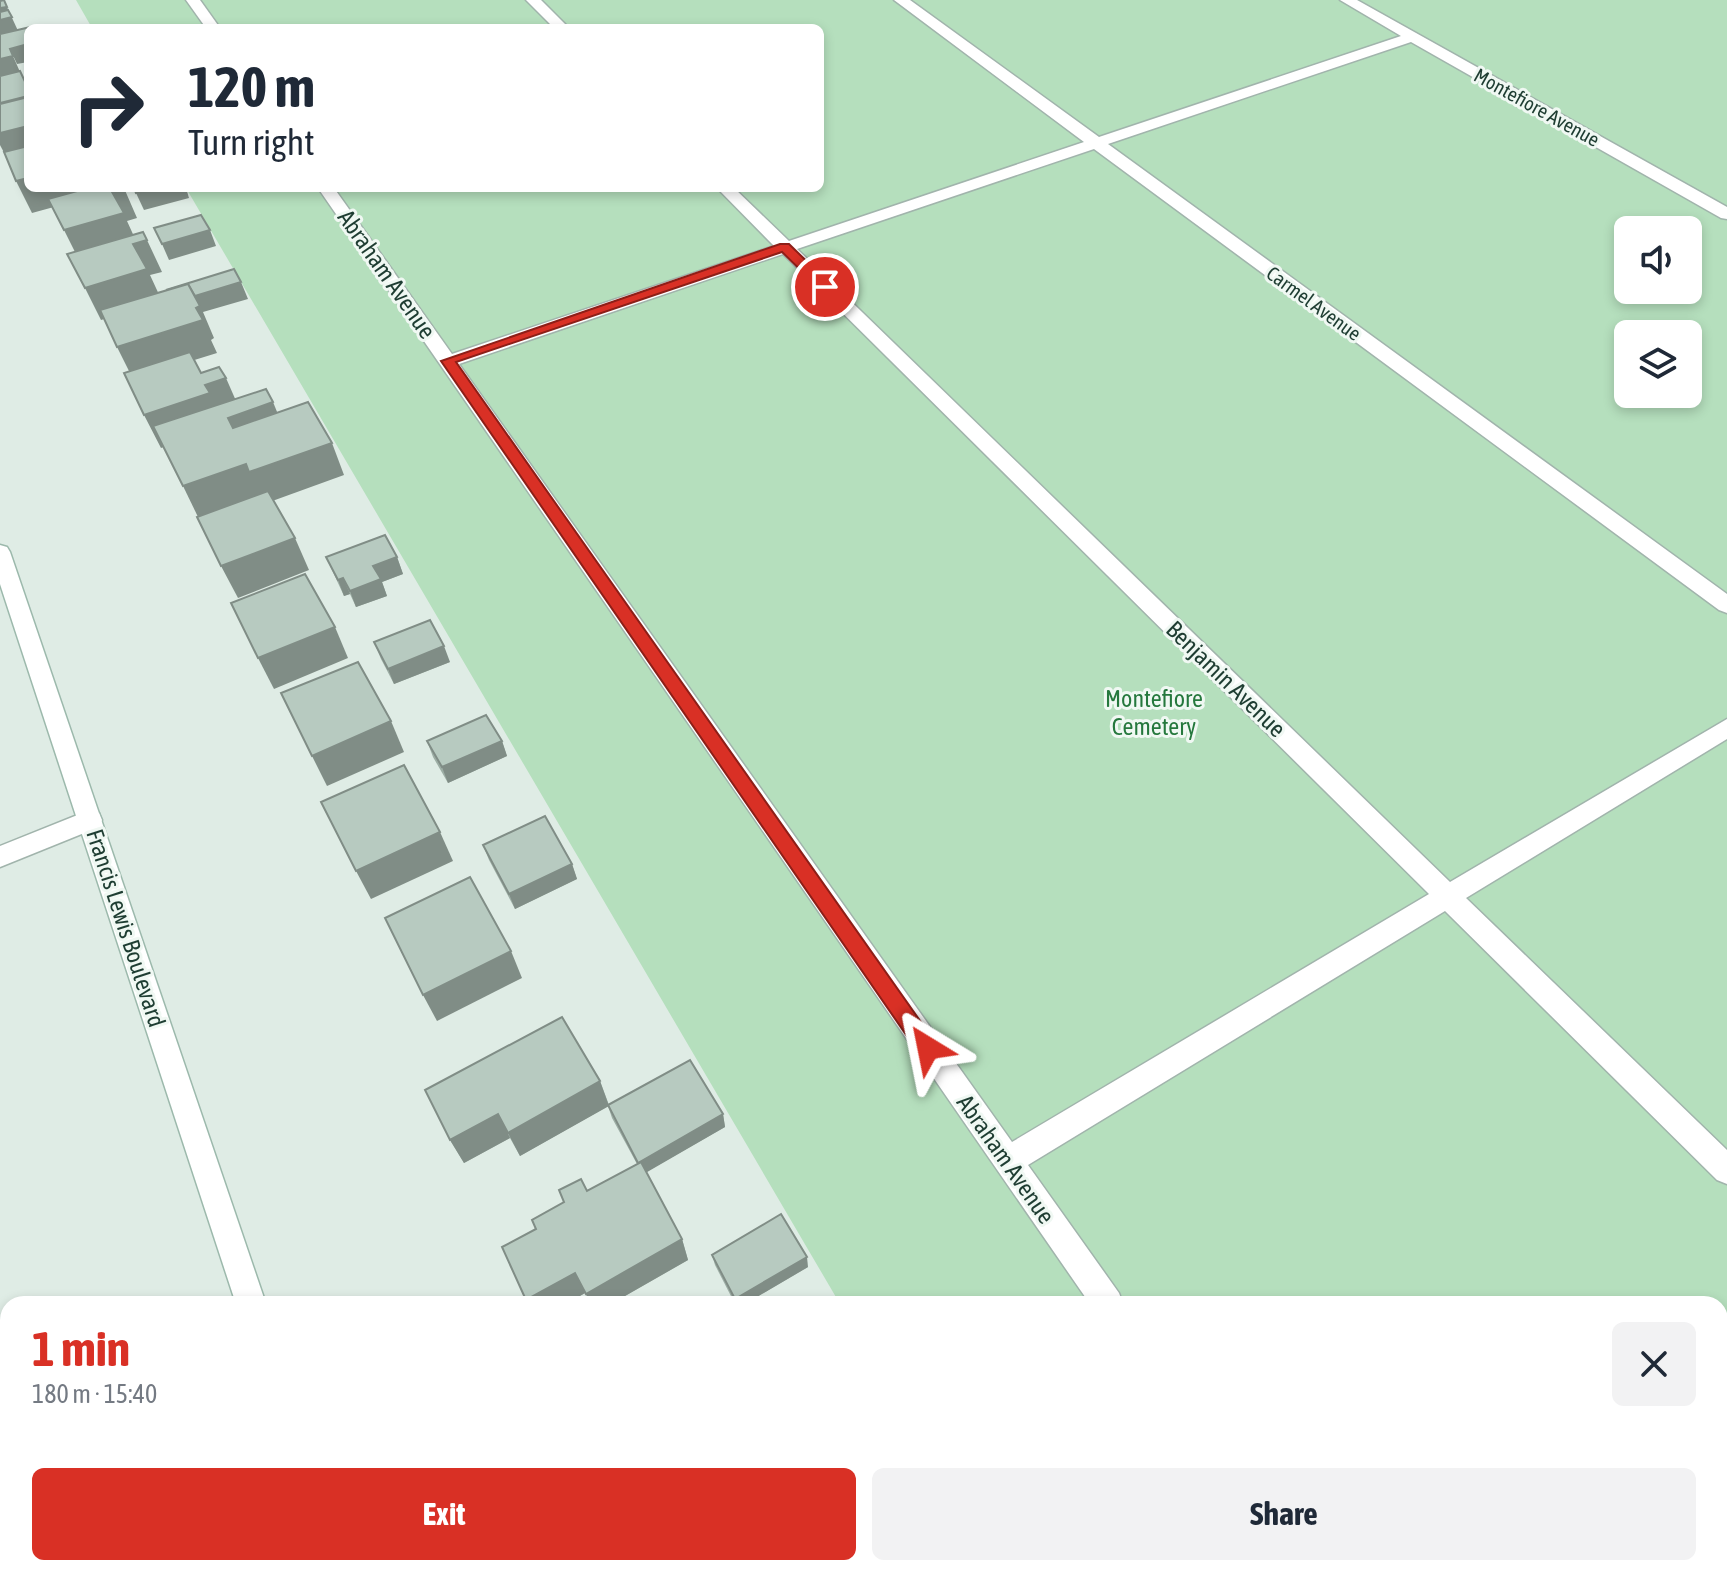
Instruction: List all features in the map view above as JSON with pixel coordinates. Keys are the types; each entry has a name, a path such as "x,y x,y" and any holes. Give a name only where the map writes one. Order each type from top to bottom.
{"main road":[{"path":"193,0 210,24"},
{"path":"533,0 558,24"},
{"name":"Carmel Avenue","path":"901,0 1727,605"},
{"name":"Montefiore Avenue","path":"1347,0 1727,214"},
{"path":"448,361 1412,37"},
{"name":"Abraham Avenue","path":"329,192 1102,1296"},
{"name":"Benjamin Avenue","path":"729,192 1727,1170"},
{"name":"Francis Lewis Boulevard","path":"0,552 248,1296"},
{"path":"1007,1161 1727,728"},
{"path":"0,857 90,820"}],"green space":[{"name":"Montefiore Cemetery","path":"76,0 1727,0 1727,1296 835,1296 188,192 824,192 824,24 90,24"}],"building":[{"path":"8,10 12,17 0,20 0,12"},
{"path":"24,29 24,45 10,49 13,56 0,59 0,34"},
{"path":"20,71 24,80 24,97 0,103 0,76"},
{"path":"24,98 24,127 0,133 0,104"},
{"path":"24,147 24,179 16,181 4,152"},
{"path":"73,192 112,192 124,213 64,230 48,199"},
{"path":"201,215 210,230 162,244 154,228"},
{"path":"143,232 147,240 133,244 147,269 85,288 67,254"},
{"path":"234,269 241,282 195,296 188,284 166,290"},
{"path":"188,284 200,306 196,308 203,320 117,347 100,310"},
{"path":"190,352 201,373 219,367 226,378 205,385 210,393 144,415 124,373"},
{"path":"266,389 273,402 228,418 233,428 308,402 332,443 249,472 246,464 183,486 153,426"},
{"path":"268,491 295,538 221,566 197,517"},
{"path":"385,535 397,557 373,566 381,579 350,591 343,578 338,580 326,557"},
{"path":"305,574 335,627 258,658 231,603"},
{"path":"430,620 444,646 388,669 374,642"},
{"path":"358,662 391,721 312,756 281,693"},
{"path":"486,715 502,741 442,767 427,741"},
{"path":"404,765 440,832 356,871 321,802"},
{"path":"545,816 572,864 509,894 483,845"},
{"path":"470,877 511,951 423,995 385,918"},
{"path":"562,1017 600,1081 508,1133 498,1114 450,1140 425,1090"},
{"path":"690,1060 723,1114 638,1163 608,1105"},
{"path":"641,1162 682,1239 586,1294 575,1273 533,1296 524,1296 502,1247 536,1229 532,1220 564,1202 559,1190 581,1179 587,1191"},
{"path":"781,1214 807,1257 740,1296 733,1296 712,1255"}],"route":[{"path":"825,287 784,247 448,361 928,1048"}]}
